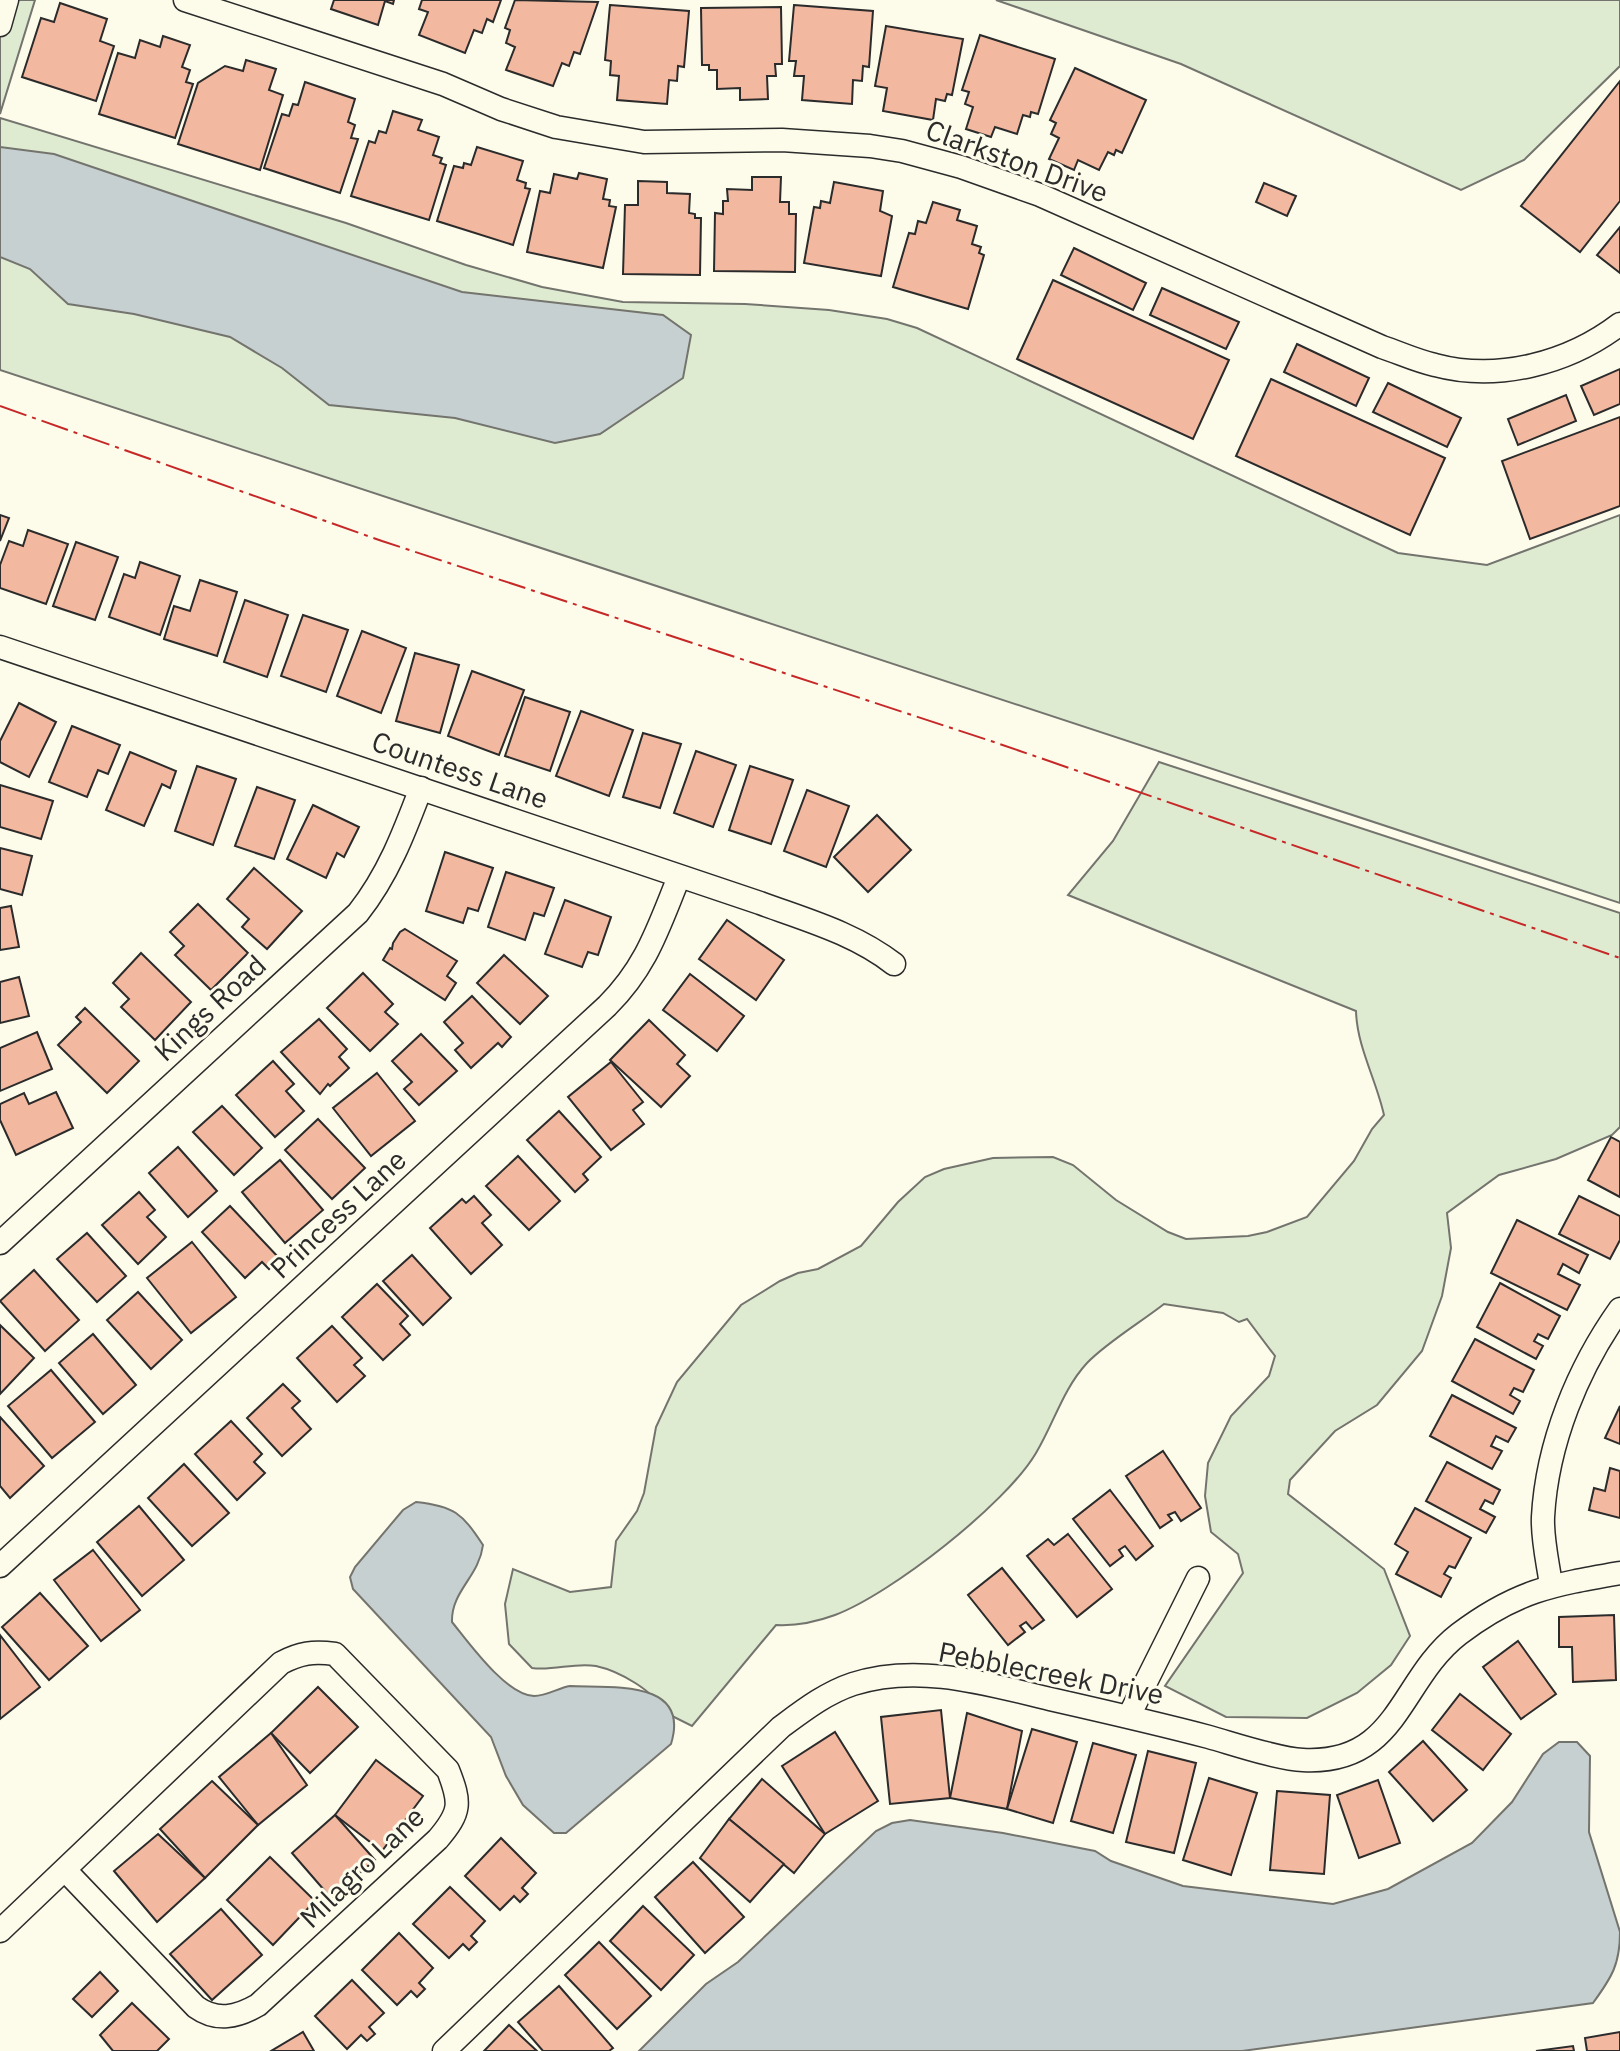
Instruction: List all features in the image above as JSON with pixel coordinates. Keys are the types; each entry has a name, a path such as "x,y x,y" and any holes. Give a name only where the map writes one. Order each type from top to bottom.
{"street":[{"path":"0,25 7,0"},
{"name":"Clarkston Drive","path":"185,0 443,84 501,109 556,127 644,142 782,140 870,146 961,167 1040,195 1382,347 1435,366 1491,371 1521,368 1577,352 1620,324"},
{"name":"Countess Lane","path":"0,647 848,935 894,964"},
{"name":"Kings Road","path":"4,1231 358,913 374,893 394,858 421,788"},
{"name":"Princess Lane","path":"0,1566 607,1006 640,967 679,877"},
{"path":"1551,1585 1543,1518 1556,1447 1581,1372 1620,1309"},
{"name":"Pebblecreek Drive","path":"444,2051 781,1727 822,1697 878,1679 946,1676 1129,1716 1302,1760 1335,1757 1358,1749 1380,1736 1395,1719 1424,1670 1456,1636 1509,1600 1551,1585 1620,1573"},
{"path":"1129,1716 1198,1578"},
{"name":"Milagro Lane","path":"0,1931 281,1663 298,1654 315,1651 335,1654 448,1770 457,1793 455,1818 438,1839 258,2005 242,2015 208,2016 196,2007 65,1870"}],"green space":[{"path":"0,0 35,0 0,114"},
{"path":"996,0 1620,0 1620,66 1524,160 1461,190 1181,64"},
{"path":"0,118 346,223 466,265 542,287 623,302 745,304 829,310 887,319 917,328 1398,553 1487,565 1620,515 1620,903 0,370"},
{"path":"1159,762 1620,913 1620,1127 1612,1135 1556,1159 1499,1175 1447,1213 1451,1248 1442,1296 1422,1351 1377,1405 1335,1431 1290,1480 1288,1494 1384,1569 1410,1636 1391,1665 1357,1693 1307,1718 1226,1717 1165,1686 1243,1573 1238,1554 1211,1532 1205,1496 1208,1463 1231,1416 1269,1376 1275,1356 1247,1319 1239,1322 1223,1313 1164,1304 1087,1363 1065,1395 1036,1453 1021,1474 974,1521 915,1568 858,1604 820,1620 776,1625 692,1726 664,1712 653,1697 635,1683 605,1669 588,1665 532,1668 509,1644 505,1604 513,1569 570,1592 611,1587 616,1541 637,1511 644,1493 656,1427 677,1382 741,1305 780,1281 818,1269 861,1246 898,1202 925,1177 944,1169 993,1158 1053,1157 1073,1165 1116,1200 1168,1232 1186,1239 1248,1236 1307,1217 1354,1161 1372,1129 1384,1115 1363,1050 1356,1011 1068,895 1113,841"}],"shaded area":[{"path":"0,147 54,154 462,292 663,315 691,335 683,378 600,434 555,443 455,418 329,405 282,368 230,337 134,314 68,304 30,269 0,257"},
{"path":"416,1502 440,1506 456,1513 483,1545 476,1566 456,1601 452,1622 500,1678 523,1693 534,1696 570,1686 644,1691 670,1708 674,1723 671,1744 566,1833 554,1833 523,1805 506,1776 491,1737 353,1589 350,1577 355,1567 403,1510"},
{"path":"1559,1742 1577,1742 1590,1756 1589,1832 1620,1932 1614,1970 1593,2003 1242,2051 639,2051 706,1984 738,1962 876,1831 892,1823 910,1820 1003,1833 1095,1851 1111,1861 1183,1886 1333,1904 1388,1889 1472,1843 1512,1802 1543,1754"}],"building":[{"path":"334,0 394,0 393,4 385,1 378,25 331,9"},
{"path":"422,0 501,0 493,22 487,19 482,33 474,30 465,53 419,35 428,12 419,9"},
{"path":"515,0 598,2 580,54 574,52 569,66 562,63 553,86 506,70 515,47 506,43 510,30 505,28"},
{"path":"60,3 107,19 100,41 114,46 96,101 22,77 41,18 54,22"},
{"path":"610,5 689,11 684,67 678,66 677,81 669,80 667,104 617,100 619,76 610,75 611,61 605,60"},
{"path":"794,5 873,11 869,67 863,66 862,81 853,80 852,104 802,100 804,76 794,76 796,61 789,61"},
{"path":"781,7 782,64 775,64 776,76 767,76 768,99 740,100 740,88 717,89 717,70 709,70 709,65 702,65 701,8"},
{"path":"886,26 963,39 952,95 947,94 945,101 936,99 933,120 883,111 887,88 875,86"},
{"path":"980,35 1055,59 1038,114 1031,112 1030,117 1023,115 1017,134 995,127 991,137 966,129 973,107 965,104 969,92 962,90"},
{"path":"163,36 190,45 182,67 190,70 186,82 193,84 175,138 99,114 118,53 135,58 140,40 160,47"},
{"path":"246,60 276,69 269,90 283,95 260,170 178,144 198,83 225,66 243,71"},
{"path":"1075,68 1146,100 1122,153 1116,150 1114,155 1108,152 1099,170 1078,160 1074,170 1049,159 1059,138 1051,134 1056,123 1050,120"},
{"path":"1620,81 1620,201 1580,252 1521,206"},
{"path":"305,82 355,99 348,122 355,125 351,138 358,139 340,193 264,168 282,114 289,116 293,104 298,105"},
{"path":"393,111 422,120 418,130 439,137 433,155 442,158 440,163 446,165 429,220 351,196 369,141 375,143 379,131 386,133"},
{"path":"477,147 523,161 517,180 526,183 525,188 530,189 513,245 437,221 454,166 463,168 464,163 471,165"},
{"path":"579,173 607,179 603,199 610,200 609,206 616,207 603,268 527,252 540,191 550,193 554,174 577,179"},
{"path":"752,177 781,177 780,202 789,202 789,214 796,214 795,272 714,271 715,213 723,214 723,201 728,201 727,189 752,190"},
{"path":"638,181 667,182 667,193 690,194 689,213 701,218 700,275 623,274 625,205 638,205"},
{"path":"834,182 883,191 880,211 892,216 881,276 804,263 814,207 820,208 821,201 830,203"},
{"path":"1264,183 1296,196 1287,216 1256,202"},
{"path":"933,202 960,210 957,220 977,226 972,244 981,247 979,253 984,255 968,309 893,287 909,233 915,234 918,221 926,223"},
{"path":"1620,227 1620,273 1597,255"},
{"path":"1074,248 1146,283 1133,310 1061,275"},
{"path":"1053,280 1229,360 1193,439 1017,359"},
{"path":"1162,288 1239,322 1226,349 1150,315"},
{"path":"1297,344 1369,378 1356,406 1284,372"},
{"path":"1620,369 1620,404 1594,415 1581,386"},
{"path":"1271,379 1445,458 1410,535 1236,456"},
{"path":"1388,383 1461,418 1447,447 1373,412"},
{"path":"1566,395 1576,421 1518,445 1508,419"},
{"path":"1620,417 1620,506 1530,539 1502,461"},
{"path":"0,515 9,518 0,541"},
{"path":"28,530 68,544 46,604 0,588 0,565 9,541 23,546"},
{"path":"76,542 118,557 95,620 53,606"},
{"path":"140,562 180,576 160,635 109,617 124,574 135,578"},
{"path":"200,580 237,592 217,656 164,639 174,606 190,611"},
{"path":"245,600 288,615 267,677 224,662"},
{"path":"303,615 348,630 326,692 281,676"},
{"path":"362,631 406,648 381,713 337,696"},
{"path":"415,653 459,665 440,733 396,721"},
{"path":"472,671 524,690 499,755 448,736"},
{"path":"525,697 570,712 550,771 505,756"},
{"path":"19,703 56,722 29,777 0,762 0,741"},
{"path":"581,711 633,730 609,796 556,776"},
{"path":"72,726 120,745 108,774 98,770 87,797 49,782"},
{"path":"643,733 681,744 660,808 623,797"},
{"path":"696,751 736,765 713,827 674,813"},
{"path":"130,752 176,771 170,788 162,784 144,826 106,810"},
{"path":"197,766 236,779 213,845 175,831"},
{"path":"750,766 793,780 771,844 729,830"},
{"path":"0,785 53,801 41,839 0,827"},
{"path":"257,787 295,800 274,859 235,846"},
{"path":"807,790 849,806 826,867 784,851"},
{"path":"313,805 359,827 344,857 337,853 326,878 287,859"},
{"path":"877,815 911,850 868,892 834,857"},
{"path":"0,848 32,856 22,895 0,889"},
{"path":"445,852 493,868 478,911 468,908 463,923 426,911"},
{"path":"254,868 302,911 267,949 242,927 249,919 227,899"},
{"path":"506,872 554,888 544,916 534,913 525,940 488,927"},
{"path":"565,900 611,917 598,955 588,952 582,967 545,954"},
{"path":"198,904 248,953 211,990 175,955 184,946 170,932"},
{"path":"11,906 19,947 0,950 0,908"},
{"path":"727,920 784,960 756,1000 699,959"},
{"path":"405,929 457,961 447,976 456,983 445,1000 383,960"},
{"path":"141,953 191,1002 155,1040 121,1007 129,999 113,983"},
{"path":"504,955 548,996 520,1024 477,983"},
{"path":"363,973 393,1004 385,1012 398,1024 370,1051 327,1008"},
{"path":"690,974 744,1016 717,1051 663,1010"},
{"path":"19,977 29,1016 0,1023 0,982"},
{"path":"472,996 511,1037 502,1047 498,1043 471,1068 455,1050 463,1043 444,1022"},
{"path":"85,1008 139,1061 107,1093 58,1045 81,1022 76,1017"},
{"path":"319,1019 347,1049 339,1057 349,1068 320,1094 281,1052"},
{"path":"649,1020 685,1055 677,1064 690,1076 661,1107 610,1060"},
{"path":"37,1032 52,1069 0,1091 0,1048"},
{"path":"421,1034 457,1071 419,1105 404,1089 412,1082 392,1061"},
{"path":"273,1061 294,1084 286,1091 304,1111 275,1137 236,1095"},
{"path":"611,1062 643,1102 633,1110 644,1124 611,1150 568,1097"},
{"path":"377,1073 415,1121 371,1156 333,1108"},
{"path":"56,1092 73,1128 16,1155 0,1120 0,1104 24,1093 29,1104"},
{"path":"222,1106 262,1148 234,1175 193,1132"},
{"path":"559,1111 601,1157 583,1174 588,1180 575,1192 527,1140"},
{"path":"318,1119 365,1168 332,1199 285,1150"},
{"path":"1611,1137 1620,1142 1620,1197 1588,1180"},
{"path":"178,1147 217,1191 188,1217 149,1173"},
{"path":"518,1156 560,1201 529,1230 486,1186"},
{"path":"280,1160 323,1210 285,1243 242,1192"},
{"path":"139,1192 155,1210 147,1217 166,1237 138,1264 102,1225"},
{"path":"474,1196 491,1215 482,1223 502,1245 471,1274 430,1228 462,1199 466,1203"},
{"path":"1579,1196 1620,1216 1620,1240 1610,1259 1559,1234"},
{"path":"230,1206 280,1259 269,1269 262,1262 245,1278 202,1232"},
{"path":"1517,1220 1588,1255 1579,1273 1563,1264 1558,1274 1580,1285 1567,1310 1491,1273"},
{"path":"87,1233 126,1276 97,1302 57,1259"},
{"path":"192,1242 236,1297 191,1333 147,1278"},
{"path":"412,1255 451,1298 423,1325 383,1281"},
{"path":"34,1270 79,1320 45,1351 0,1301"},
{"path":"1500,1283 1560,1316 1548,1339 1538,1334 1534,1341 1543,1346 1536,1359 1477,1327"},
{"path":"377,1284 408,1316 400,1324 410,1335 383,1360 342,1317"},
{"path":"138,1292 182,1340 151,1369 107,1320"},
{"path":"0,1325 34,1358 0,1394"},
{"path":"332,1326 362,1358 354,1365 365,1376 337,1402 297,1358"},
{"path":"93,1334 136,1385 103,1414 59,1363"},
{"path":"1475,1339 1534,1370 1523,1392 1514,1388 1510,1395 1520,1401 1513,1414 1452,1381"},
{"path":"51,1370 95,1422 52,1458 8,1406"},
{"path":"283,1384 300,1401 292,1408 311,1429 282,1456 247,1418"},
{"path":"1452,1395 1516,1428 1508,1442 1496,1436 1491,1446 1502,1451 1492,1469 1430,1436"},
{"path":"1620,1406 1620,1444 1605,1438"},
{"path":"0,1417 44,1466 10,1498 0,1486"},
{"path":"231,1421 262,1454 254,1462 265,1473 237,1500 195,1454"},
{"path":"1163,1451 1201,1508 1181,1521 1175,1512 1168,1515 1172,1520 1160,1528 1126,1476"},
{"path":"1447,1462 1500,1490 1493,1504 1485,1500 1480,1509 1495,1517 1486,1533 1426,1501"},
{"path":"184,1464 229,1513 192,1546 148,1498"},
{"path":"1610,1468 1620,1471 1620,1518 1589,1510 1594,1488 1605,1491"},
{"path":"1110,1490 1153,1546 1136,1560 1125,1546 1119,1550 1123,1556 1110,1566 1073,1519"},
{"path":"139,1506 184,1560 142,1596 97,1542"},
{"path":"1415,1508 1471,1538 1455,1568 1449,1566 1444,1574 1451,1578 1441,1597 1396,1574 1408,1552 1395,1544"},
{"path":"1068,1534 1112,1589 1077,1617 1027,1556 1048,1539 1054,1545"},
{"path":"93,1550 140,1610 101,1641 54,1580"},
{"path":"1002,1568 1044,1620 1032,1629 1026,1622 1020,1626 1025,1632 1008,1645 968,1595"},
{"path":"40,1593 88,1646 49,1680 2,1627"},
{"path":"1614,1615 1616,1680 1573,1682 1572,1647 1559,1647 1559,1617"},
{"path":"0,1635 40,1687 0,1719"},
{"path":"1518,1641 1556,1694 1521,1719 1483,1667"},
{"path":"318,1687 358,1727 310,1773 271,1733"},
{"path":"1460,1694 1511,1734 1483,1770 1432,1730"},
{"path":"941,1710 950,1798 890,1804 881,1717"},
{"path":"967,1713 1022,1731 1007,1809 950,1798"},
{"path":"1032,1729 1077,1742 1053,1823 1007,1809"},
{"path":"835,1732 878,1801 825,1834 782,1766"},
{"path":"271,1733 307,1785 258,1825 219,1777"},
{"path":"1423,1741 1467,1790 1433,1821 1389,1772"},
{"path":"1093,1743 1136,1755 1113,1833 1071,1821"},
{"path":"1148,1751 1196,1763 1174,1853 1126,1842"},
{"path":"376,1760 423,1796 382,1851 335,1815"},
{"path":"1209,1778 1257,1793 1231,1875 1183,1860"},
{"path":"762,1779 825,1834 794,1873 729,1819"},
{"path":"1378,1780 1400,1843 1359,1858 1337,1795"},
{"path":"212,1781 258,1825 205,1878 160,1829"},
{"path":"1277,1791 1330,1795 1324,1874 1270,1870"},
{"path":"335,1815 375,1860 331,1898 292,1853"},
{"path":"729,1819 784,1864 750,1902 700,1858"},
{"path":"158,1834 205,1878 157,1922 114,1871"},
{"path":"501,1838 536,1873 522,1888 528,1894 520,1902 514,1896 500,1910 465,1876"},
{"path":"270,1857 315,1901 273,1945 227,1900"},
{"path":"693,1862 744,1917 705,1953 655,1897"},
{"path":"450,1887 485,1921 471,1936 477,1942 469,1950 463,1944 449,1958 413,1924"},
{"path":"643,1906 694,1955 661,1990 610,1941"},
{"path":"221,1909 262,1955 212,2000 170,1954"},
{"path":"399,1933 433,1968 419,1983 425,1989 417,1997 411,1991 397,2005 362,1970"},
{"path":"599,1942 651,1996 617,2029 565,1975"},
{"path":"100,1972 118,1991 92,2017 73,1999"},
{"path":"352,1980 384,2013 369,2027 375,2034 367,2041 361,2035 347,2049 315,2016"},
{"path":"559,1986 613,2048 609,2051 543,2051 518,2022"},
{"path":"132,2003 169,2039 157,2051 113,2051 100,2035"},
{"path":"509,2025 537,2051 484,2051"},
{"path":"303,2032 314,2051 271,2051"},
{"path":"1620,2032 1620,2051 1587,2051 1585,2038"},
{"path":"1573,2046 1574,2051 1536,2051"}],"power":[{"path":"0,406 382,541 991,741 1620,958"}]}
